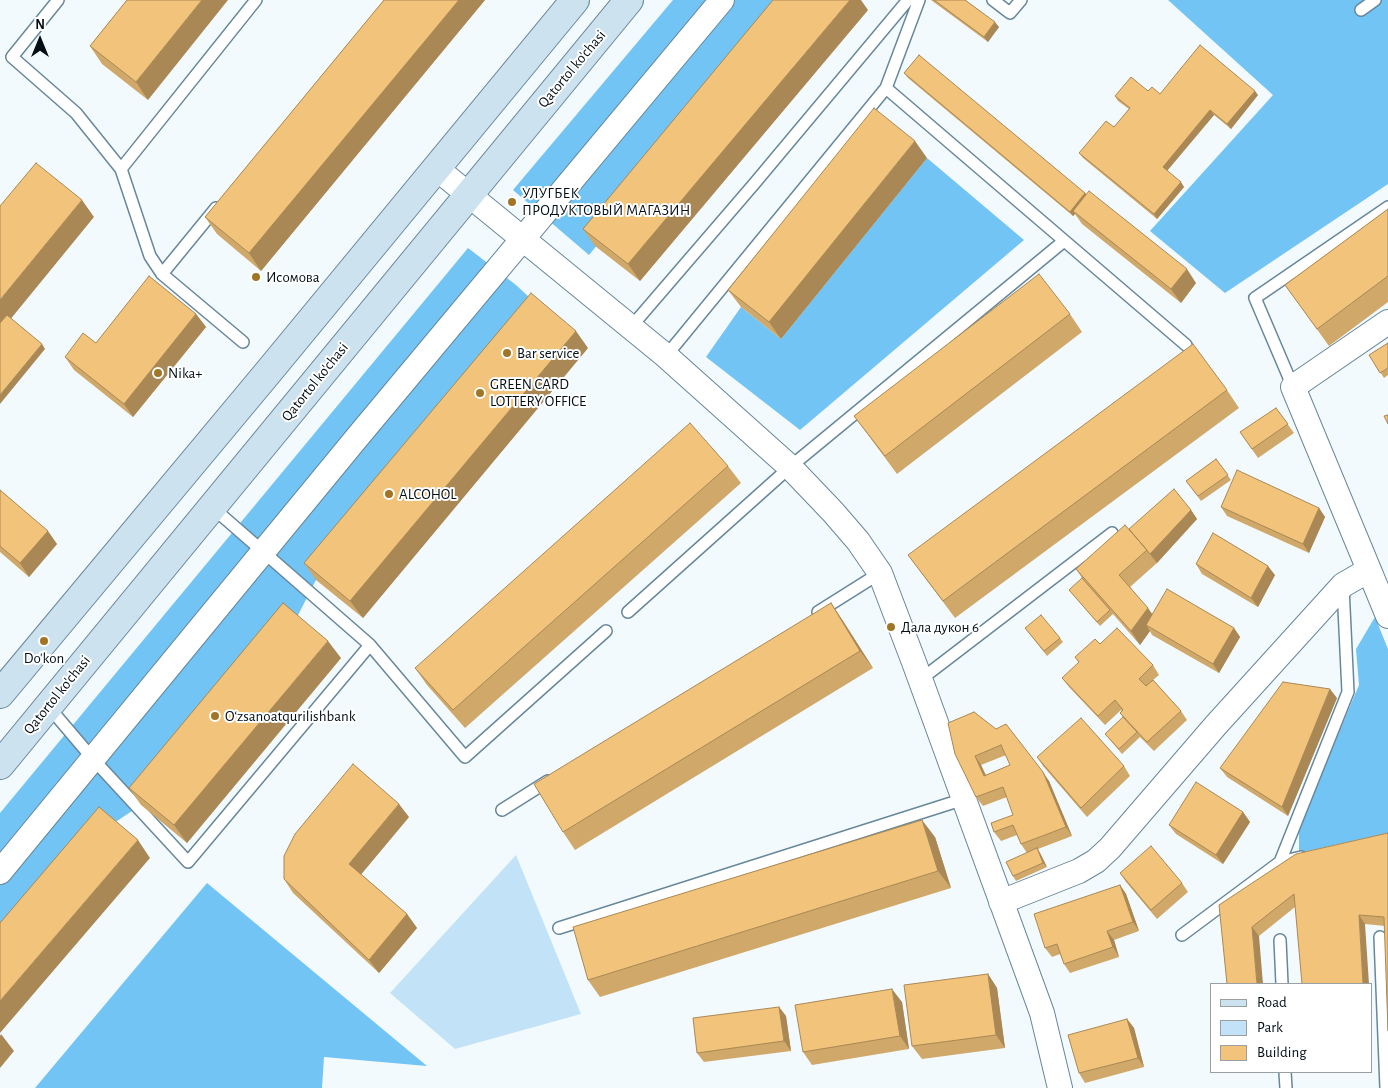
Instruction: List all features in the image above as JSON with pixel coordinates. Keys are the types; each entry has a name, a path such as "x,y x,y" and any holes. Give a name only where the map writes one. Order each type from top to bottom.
{"main road":[{"path":"0,694 575,0"},
{"name":"Qatortol ko'chasi","path":"0,764 469,194 624,2"}],"street":[{"path":"0,872 355,440 722,0"},
{"path":"436,168 666,356 790,467 833,512 880,573 1042,1013 1060,1088"},
{"path":"1388,322 1293,387 1388,616"},
{"path":"1001,902 1079,871 1096,861 1110,848 1216,726 1343,585 1369,570"}],"lane":[{"path":"58,0 12,57 76,113 121,169 150,256 162,274 243,342"},
{"path":"121,169 256,0"},
{"path":"631,327 908,0"},
{"path":"666,356 886,88 919,0"},
{"path":"993,0 1010,13 1021,0"},
{"path":"1361,10 1375,0"},
{"path":"886,88 1186,345"},
{"path":"162,274 224,198"},
{"path":"1293,387 1255,298 1388,207"},
{"path":"628,612 790,467 1064,241"},
{"path":"212,507 370,645 465,757 606,632"},
{"path":"920,680 1112,533"},
{"path":"804,620 880,573"},
{"path":"1280,862 1348,692 1343,585"},
{"path":"48,706 93,759 188,862 370,645"},
{"path":"502,810 561,773"},
{"path":"559,928 964,799"},
{"path":"1182,936 1280,862 1316,854"},
{"path":"1380,937 1386,1088"},
{"path":"1280,940 1282,983"},
{"path":"1285,1073 1286,1088"}],"green space":[{"path":"516,855 581,1014 455,1049 390,993"}],"shaded area":[{"path":"673,0 800,0 589,255 513,190"},
{"path":"1168,0 1388,0 1388,184 1225,293 1150,231 1273,95"},
{"path":"927,158 1024,240 800,430 706,357 741,307 781,339"},
{"path":"468,248 516,285 543,310 316,580 295,621 141,805 111,825 0,955 0,813"},
{"path":"1375,617 1388,649 1388,833 1299,853 1299,827 1359,685 1356,649"},
{"path":"207,883 427,1066 324,1057 322,1088 35,1088"}],"building":[{"path":"127,0 202,0 136,82 90,46"},
{"path":"384,0 459,0 249,253 205,217"},
{"path":"773,0 850,0 628,264 583,229"},
{"path":"934,0 965,0 995,22 984,37"},
{"path":"1200,45 1255,91 1227,124 1210,110 1163,167 1181,182 1154,214 1079,153 1106,121 1114,127 1130,108 1115,96 1131,77 1148,91 1152,87 1160,94"},
{"path":"919,55 1085,193 1070,212 904,73"},
{"path":"874,108 915,141 769,322 728,290"},
{"path":"36,163 82,200 0,300 0,206"},
{"path":"1089,191 1187,269 1171,289 1073,211"},
{"path":"1388,209 1388,276 1317,329 1285,285"},
{"path":"1039,274 1070,314 885,456 854,416"},
{"path":"149,276 196,314 124,404 65,357 83,333 96,343"},
{"path":"531,293 576,331 350,601 304,563"},
{"path":"7,315 42,344 0,395 0,323"},
{"path":"1388,343 1388,368 1380,373 1369,355"},
{"path":"1193,344 1227,390 943,601 908,555"},
{"path":"1276,408 1288,424 1252,449 1240,432"},
{"path":"1388,415 1388,424 1384,416"},
{"path":"690,423 728,466 453,710 415,668"},
{"path":"1216,459 1228,475 1198,496 1186,481"},
{"path":"1237,470 1319,508 1303,544 1221,507"},
{"path":"1174,489 1191,510 1150,554 1129,529"},
{"path":"0,490 48,531 20,563 0,546"},
{"path":"1125,525 1147,550 1119,575 1148,608 1131,631 1076,569"},
{"path":"1213,533 1268,566 1251,598 1196,564"},
{"path":"1082,578 1110,610 1097,622 1069,590"},
{"path":"1167,589 1234,628 1213,664 1146,625"},
{"path":"283,603 328,641 174,825 129,788"},
{"path":"831,603 860,651 563,832 534,784"},
{"path":"1041,615 1060,638 1044,651 1025,628"},
{"path":"1117,628 1153,665 1139,679 1146,686 1153,680 1181,711 1147,742 1120,713 1123,710 1115,700 1098,716 1062,678 1079,662 1075,657 1095,639 1100,644"},
{"path":"1283,682 1330,689 1282,807 1220,768"},
{"path":"974,712 996,729 1006,724 1043,772 1066,827 1021,844 1013,825 994,832 991,823 1013,815 1003,787 976,797 955,754 948,723","holes":["1001,745 1010,765 984,776 975,756"]},
{"path":"1123,717 1137,732 1119,749 1105,734"},
{"path":"1081,718 1124,766 1081,808 1037,757"},
{"path":"353,764 399,804 349,864 407,914 369,960 284,879 284,856 295,834"},
{"path":"1196,782 1243,812 1216,855 1169,825"},
{"path":"99,807 138,840 0,1001 0,923"},
{"path":"922,820 938,871 588,980 573,927"},
{"path":"1388,833 1388,1031 1384,917 1359,915 1363,983 1302,983 1294,894 1252,927 1257,983 1227,983 1219,905 1296,854"},
{"path":"1151,846 1182,883 1151,910 1120,873"},
{"path":"1037,848 1043,863 1013,876 1006,862"},
{"path":"1120,885 1133,922 1107,931 1113,947 1064,964 1057,944 1045,948 1034,914"},
{"path":"988,974 996,1035 912,1046 904,985"},
{"path":"892,989 900,1036 803,1052 795,1005"},
{"path":"779,1007 784,1041 697,1053 693,1018"},
{"path":"1127,1019 1138,1058 1079,1073 1068,1035"}],"place":[{"name":"УЛУГБЕК ПРОДУКТОВЫЙ МАГАЗИН","path":"512,202"},
{"name":"Исомова","path":"256,277"},
{"name":"Bar service","path":"507,353"},
{"name":"Nika+","path":"158,373"},
{"name":"GREEN CARD LOTTERY OFFICE","path":"480,393"},
{"name":"ALCOHOL","path":"389,494"},
{"name":"Дала дукон 6","path":"891,627"},
{"name":"Do'kon","path":"44,641"},
{"name":"Oʻzsanoatqurilishbank","path":"215,716"}]}
